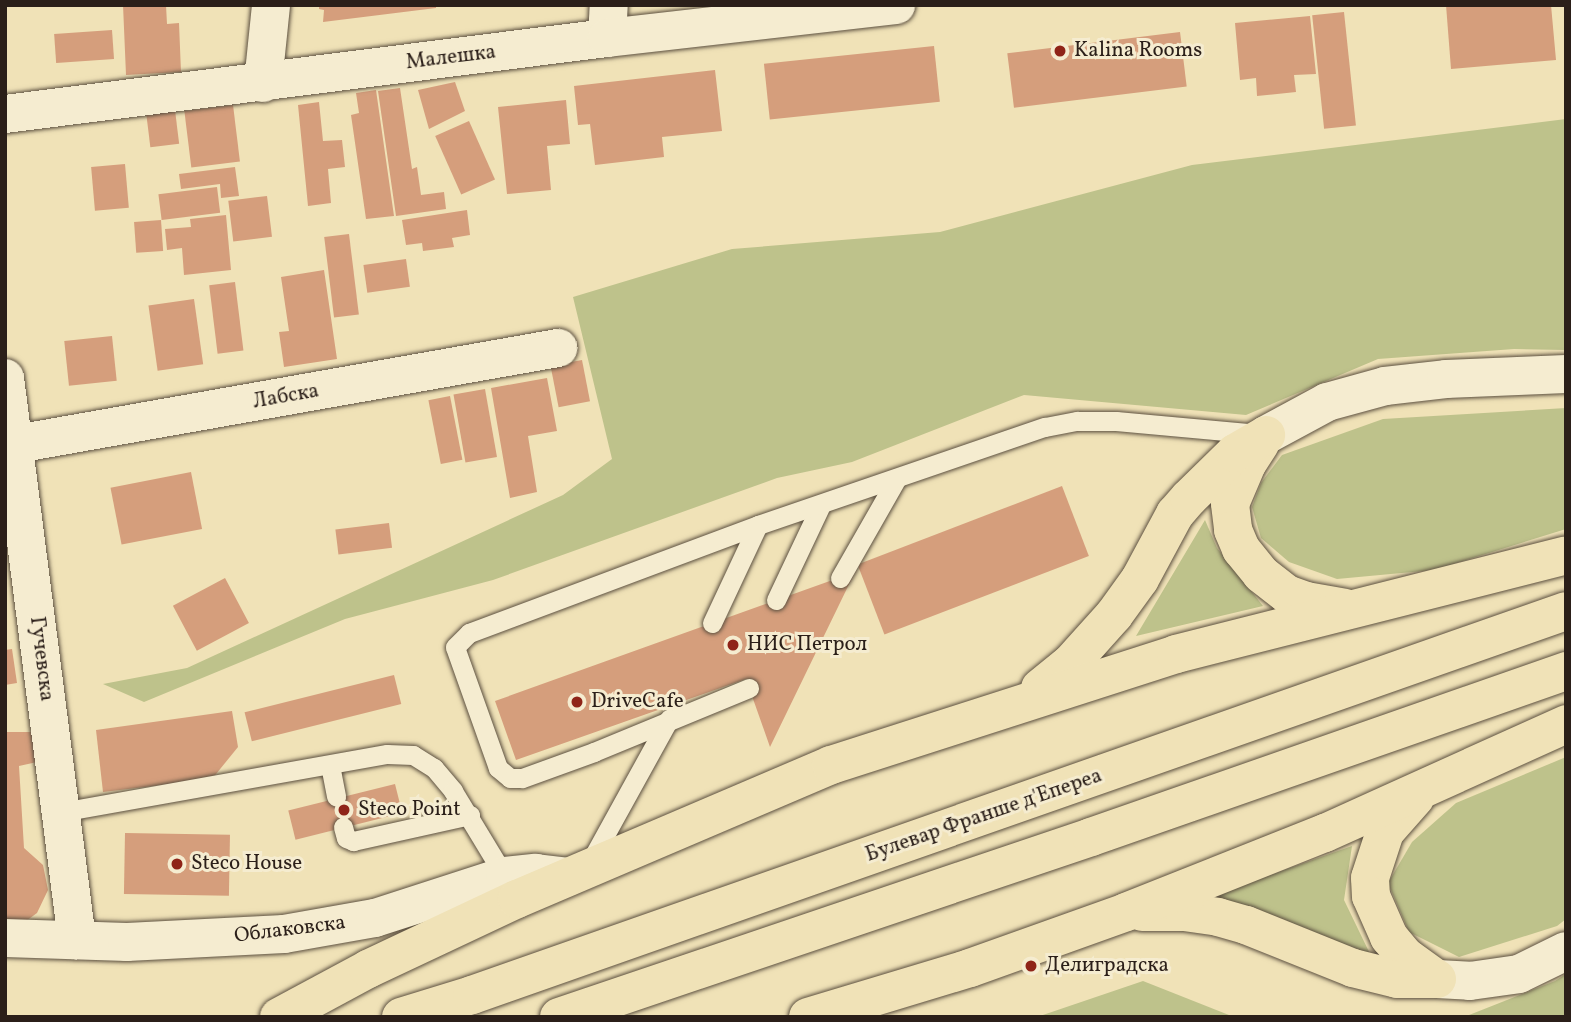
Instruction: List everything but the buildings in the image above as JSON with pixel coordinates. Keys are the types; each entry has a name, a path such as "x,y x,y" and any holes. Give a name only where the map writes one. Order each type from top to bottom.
{"highway":[{"path":"1266,435 1247,464 1230,504 1233,530 1241,549 1261,574 1287,594 1329,607 1353,609"},
{"path":"1023,701 1070,664 1114,615 1140,579 1175,514 1208,477 1235,453 1266,435"},
{"path":"279,1017 511,888 577,873 831,765 1023,701 1176,654 1566,555"},
{"name":"Булевар Франше д'Епереа","path":"401,1017 484,991 1566,611"},
{"path":"559,1017 1104,832 1566,671"},
{"path":"808,1017 970,968 1126,912 1325,833 1566,724"},
{"path":"1424,789 1385,832 1374,857 1370,887 1371,896 1389,937 1405,956 1437,979"},
{"path":"1126,912 1184,912 1219,917 1246,925 1353,968 1397,979 1437,979"}],"street":[{"path":"263,83 271,5"},
{"name":"Малешка","path":"5,114 263,83 608,21 896,5"},
{"name":"Лабска","path":"10,446 558,348"},
{"path":"1266,435 1326,402 1385,386 1436,380 1566,374"},
{"name":"Гучевска","path":"5,378 10,446 78,940"},
{"name":"Облаковска","path":"5,938 127,942 220,939 340,926 511,888"},
{"path":"1437,979 1469,981 1519,974 1566,951"}],"lane":[{"path":"739,688 668,721 522,778 510,778 498,768 455,647 469,633 1000,440 1077,421 1162,423 1266,435"},
{"path":"840,578 898,478"},
{"path":"776,600 821,505"},
{"path":"712,623 758,526"},
{"path":"577,873 677,703"},
{"path":"61,812 261,779 387,754 413,755 434,768 470,815 511,888"},
{"path":"330,765 336,796"},
{"path":"343,827 344,835 353,841 470,815"}],"green space":[{"path":"1566,119 1566,350 1514,349 1378,359 1246,415 1024,395 852,462 777,478 493,580 345,619 144,702 103,684 187,668 563,495 612,459 573,297 732,249 940,232 1192,165"},
{"path":"1566,408 1566,529 1434,570 1337,579 1289,562 1261,538 1252,507 1261,483 1282,455 1383,419"},
{"path":"1205,520 1217,548 1263,606 1136,636"},
{"path":"1566,757 1566,919 1557,926 1459,957 1409,932 1388,883 1412,842 1456,803"},
{"path":"1352,846 1344,900 1372,958 1211,896"},
{"path":"1566,974 1566,1017 1464,1017 1555,981"},
{"path":"1143,981 1234,1017 1037,1017"}],"place":[{"name":"Kalina Rooms","path":"1060,51"},
{"name":"НИС Петрол","path":"733,645"},
{"name":"DriveCafe","path":"577,702"},
{"name":"Steco Point","path":"344,810"},
{"name":"Steco House","path":"177,864"},
{"name":"Делиградска","path":"1031,966"}]}
